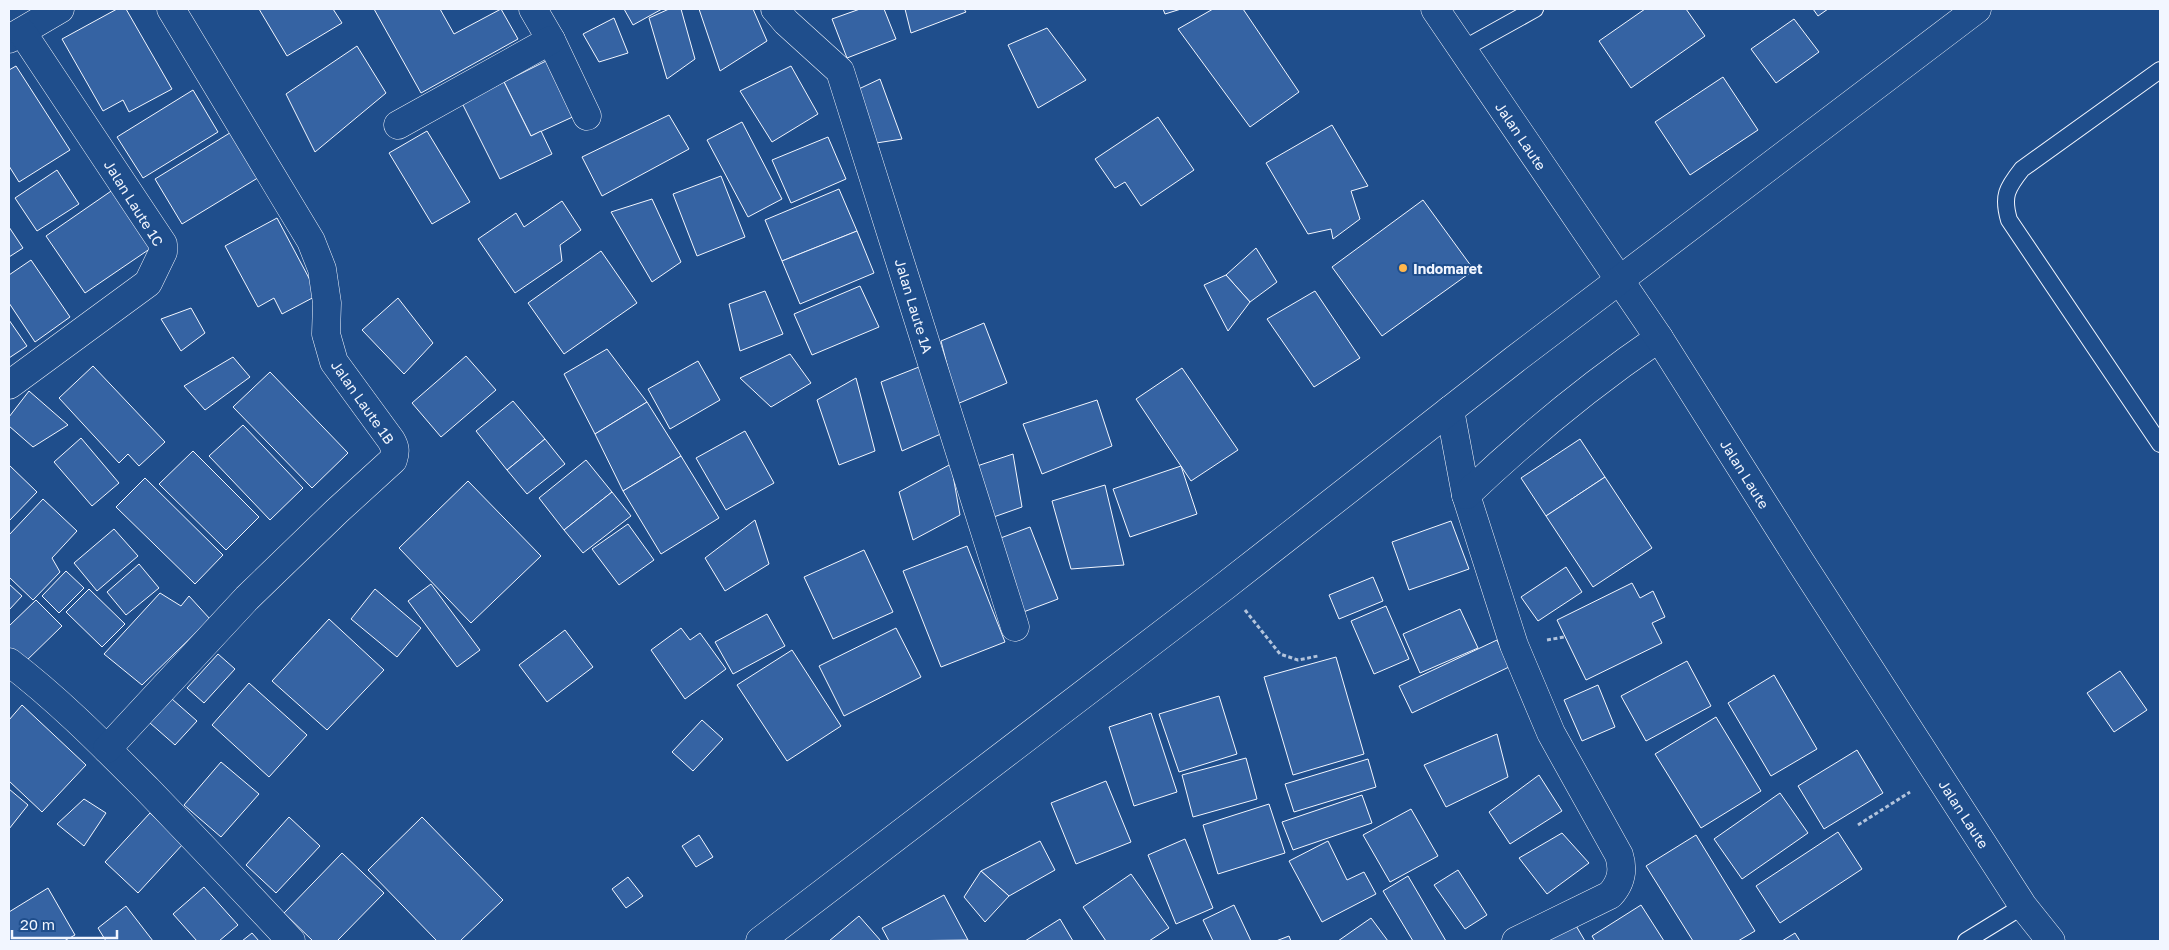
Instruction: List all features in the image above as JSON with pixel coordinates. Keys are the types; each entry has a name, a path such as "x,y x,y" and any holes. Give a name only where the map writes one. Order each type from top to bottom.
{"street":[{"path":"15,36 60,9"},
{"name":"Jalan Laute 1B","path":"107,749 247,598 393,460 396,454 391,440 334,362 326,334 327,303 322,269 311,241 171,9"},
{"path":"533,9 551,40 587,116"},
{"name":"Jalan Laute 1A","path":"774,9 840,71 1015,627"},
{"name":"Jalan Laute","path":"1435,9 1659,338 1938,774 2024,906 2051,941"},
{"path":"760,941 1225,586 1450,410 1978,9"},
{"name":"Jalan Laute 1C","path":"9,385 148,282 163,252 163,244 148,222 15,36"},
{"path":"398,125 551,40"},
{"path":"1466,494 1556,414 1620,364 1659,338"},
{"path":"1450,410 1466,494 1514,645 1551,733 1619,856 1622,866 1616,888 1610,895 1516,941"},
{"path":"9,662 42,688 107,749 204,847 291,941"}],"lane":[{"path":"1463,48 1535,9"},
{"path":"2160,70 2022,169 2008,188 2005,206 2009,220 2160,444"},
{"path":"1966,941 2024,906"}],"path":[{"path":"1225,586 1280,654 1298,660 1318,656"},
{"path":"1858,825 1938,774"}],"building":[{"path":"117,9 126,9 172,89 129,112 123,100 103,111 62,39"},
{"path":"259,9 333,9 342,23 287,56"},
{"path":"374,9 440,9 454,34 501,9 518,39 421,93"},
{"path":"624,9 662,9 633,25"},
{"path":"669,9 681,9 695,59 667,79 649,18"},
{"path":"699,9 753,9 767,41 720,71"},
{"path":"860,9 884,9 896,39 847,58 832,19"},
{"path":"905,9 964,9 966,12 911,33"},
{"path":"1163,9 1181,9 1165,14"},
{"path":"1213,9 1243,9 1299,92 1250,127 1178,29"},
{"path":"1645,9 1686,9 1705,36 1631,88 1599,41"},
{"path":"1813,9 1828,9 1818,16"},
{"path":"614,18 628,53 599,62 583,34"},
{"path":"1794,19 1819,52 1776,83 1751,49"},
{"path":"1047,28 1086,80 1038,108 1008,45"},
{"path":"357,46 386,93 315,152 286,94"},
{"path":"550,59 577,115 531,136 504,82"},
{"path":"16,66 70,150 19,182 9,166 9,70"},
{"path":"791,66 818,114 772,142 740,91"},
{"path":"1723,77 1758,130 1690,175 1655,122"},
{"path":"880,79 902,139 857,146 848,94"},
{"path":"504,82 531,136 541,131 552,154 500,179 462,103"},
{"path":"193,90 218,132 143,178 117,137"},
{"path":"669,115 689,149 602,196 582,157"},
{"path":"1158,117 1194,170 1141,206 1125,182 1115,188 1095,159"},
{"path":"742,122 782,199 748,217 707,140"},
{"path":"1332,125 1368,186 1351,191 1360,219 1333,239 1331,229 1308,234 1266,163"},
{"path":"233,131 261,176 182,224 155,179"},
{"path":"427,131 470,202 432,224 389,153"},
{"path":"828,137 846,179 791,203 772,160"},
{"path":"57,170 79,204 37,231 15,198"},
{"path":"721,176 745,237 697,256 673,194"},
{"path":"117,187 157,244 85,293 46,236"},
{"path":"839,189 857,231 782,261 765,220"},
{"path":"652,199 681,262 652,282 611,212"},
{"name":"Indomaret","path":"1423,200 1474,270 1382,336 1332,267"},
{"path":"562,201 581,230 560,245 562,261 515,293 478,239 516,213 524,227"},
{"path":"277,218 318,295 282,314 274,298 258,307 225,246"},
{"path":"9,227 23,248 9,257"},
{"path":"857,231 874,273 800,304 782,261"},
{"path":"1256,248 1277,282 1250,302 1226,275"},
{"path":"601,251 637,303 564,354 528,303"},
{"path":"31,260 70,317 35,342 9,303 9,275"},
{"path":"1226,275 1250,302 1228,331 1204,285"},
{"path":"860,286 879,327 812,355 794,314"},
{"path":"765,291 783,334 740,351 729,304"},
{"path":"1315,291 1360,358 1314,387 1267,319"},
{"path":"398,298 433,343 404,374 362,330"},
{"path":"191,308 205,333 181,351 161,319"},
{"path":"9,320 27,346 9,358"},
{"path":"984,323 1007,383 957,404 941,341"},
{"path":"607,349 647,402 595,434 564,374"},
{"path":"790,354 811,383 771,407 740,378"},
{"path":"466,356 496,390 441,437 412,403"},
{"path":"233,357 250,377 205,410 184,386"},
{"path":"698,361 720,400 670,429 648,389"},
{"path":"924,365 943,433 902,451 881,382"},
{"path":"93,366 165,442 139,466 128,454 119,463 59,398"},
{"path":"1182,368 1238,450 1191,481 1136,399"},
{"path":"270,372 348,453 312,488 233,407"},
{"path":"856,378 875,451 839,465 817,400"},
{"path":"29,391 68,425 33,447 9,426 9,417"},
{"path":"1097,400 1112,446 1042,474 1023,424"},
{"path":"513,401 545,439 507,470 476,431"},
{"path":"647,402 681,456 623,491 595,434"},
{"path":"243,425 303,488 270,520 209,456"},
{"path":"745,431 774,483 726,510 696,458"},
{"path":"81,438 119,483 92,506 54,462"},
{"path":"545,439 565,464 527,494 507,470"},
{"path":"1580,439 1605,477 1546,516 1521,478"},
{"path":"193,451 259,517 226,550 159,484"},
{"path":"1013,454 1022,507 988,519 965,470"},
{"path":"681,456 719,518 661,554 623,491"},
{"path":"586,460 612,492 564,530 539,498"},
{"path":"951,464 960,515 913,540 899,492"},
{"path":"9,465 37,492 9,521"},
{"path":"1181,466 1197,514 1130,537 1113,489"},
{"path":"1605,477 1652,548 1593,587 1546,516"},
{"path":"145,478 223,555 195,584 116,507"},
{"path":"468,481 541,556 471,623 399,548"},
{"path":"1105,485 1124,565 1071,569 1052,501"},
{"path":"612,492 631,516 583,553 564,530"},
{"path":"43,499 77,531 52,558 60,572 33,600 9,577 9,535"},
{"path":"755,520 769,564 725,591 705,558"},
{"path":"1451,521 1469,569 1409,590 1392,542"},
{"path":"628,524 654,560 619,585 592,549"},
{"path":"1030,527 1058,599 1010,617 982,545"},
{"path":"114,529 138,556 97,591 74,563"},
{"path":"967,546 1005,642 941,667 903,571"},
{"path":"864,550 893,612 833,639 804,577"},
{"path":"139,564 159,588 126,615 107,592"},
{"path":"1566,567 1582,592 1538,621 1521,597"},
{"path":"66,571 84,588 59,613 42,596"},
{"path":"1373,577 1383,601 1339,619 1329,595"},
{"path":"1632,583 1640,598 1653,591 1665,617 1652,623 1662,643 1586,680 1557,620"},
{"path":"9,584 22,596 9,610"},
{"path":"431,584 480,650 457,667 408,601"},
{"path":"89,589 125,624 102,647 66,612"},
{"path":"375,589 421,628 397,657 351,619"},
{"path":"160,593 181,606 189,596 210,619 142,685 104,654"},
{"path":"36,600 62,626 24,663 9,648 9,626"},
{"path":"1386,606 1409,659 1374,674 1351,621"},
{"path":"1460,609 1478,648 1420,673 1403,634"},
{"path":"767,614 785,646 733,674 715,642"},
{"path":"329,619 384,670 327,730 272,681"},
{"path":"681,628 690,640 700,633 726,669 685,699 651,650"},
{"path":"896,628 921,677 844,716 819,666"},
{"path":"565,630 593,667 547,702 519,665"},
{"path":"1497,640 1509,667 1412,713 1399,686"},
{"path":"792,650 841,726 787,761 737,685"},
{"path":"218,654 235,669 204,703 187,688"},
{"path":"1336,657 1364,754 1293,775 1264,677"},
{"path":"1687,661 1711,706 1646,741 1621,696"},
{"path":"2120,671 2147,710 2114,732 2087,693"},
{"path":"1774,675 1817,749 1771,776 1728,703"},
{"path":"249,683 307,735 269,777 212,725"},
{"path":"1598,685 1615,727 1582,741 1564,700"},
{"path":"1219,696 1237,754 1179,772 1159,714"},
{"path":"172,699 197,721 175,745 150,723"},
{"path":"22,705 86,765 42,812 9,781 9,720"},
{"path":"1151,713 1177,792 1134,806 1109,727"},
{"path":"1716,717 1761,791 1701,828 1655,754"},
{"path":"702,720 723,739 693,771 672,752"},
{"path":"1497,734 1508,777 1446,807 1424,765"},
{"path":"1857,750 1883,793 1824,829 1798,786"},
{"path":"1246,758 1257,799 1193,817 1182,775"},
{"path":"1368,759 1376,787 1294,812 1285,784"},
{"path":"221,762 259,794 221,837 184,805"},
{"path":"1539,775 1562,811 1510,844 1489,812"},
{"path":"1106,781 1131,842 1076,864 1051,803"},
{"path":"9,789 28,805 9,829"},
{"path":"1780,793 1808,833 1742,879 1714,839"},
{"path":"1362,795 1372,823 1293,850 1282,822"},
{"path":"84,799 106,813 84,846 57,824"},
{"path":"1269,804 1285,853 1218,874 1203,825"},
{"path":"1411,809 1438,856 1390,882 1363,835"},
{"path":"150,813 183,844 138,893 105,862"},
{"path":"289,817 320,846 276,893 246,865"},
{"path":"422,817 503,900 460,941 437,941 368,870"},
{"path":"1838,832 1862,869 1780,923 1756,886"},
{"path":"1562,833 1589,863 1547,894 1519,858"},
{"path":"699,835 713,857 696,867 682,846"},
{"path":"1696,835 1755,931 1738,941 1693,941 1646,866"},
{"path":"1185,839 1213,908 1176,924 1148,855"},
{"path":"1040,841 1055,870 1009,896 981,871"},
{"path":"1328,841 1347,880 1364,872 1376,894 1322,922 1289,861"},
{"path":"342,853 384,893 337,941 313,941 284,913"},
{"path":"1458,870 1487,915 1465,929 1434,885"},
{"path":"981,871 1009,896 985,922 964,897"},
{"path":"1131,874 1169,928 1149,941 1106,941 1083,907"},
{"path":"1408,876 1446,941 1413,941 1383,891"},
{"path":"628,877 643,896 626,908 612,889"},
{"path":"204,887 238,925 219,941 197,941 173,914"},
{"path":"48,888 75,935 64,941 9,941 9,912"},
{"path":"944,895 968,940 889,941 882,928"},
{"path":"1234,905 1251,941 1213,941 1203,920"},
{"path":"1641,905 1664,941 1595,941 1592,936"},
{"path":"126,906 153,941 106,941 98,928"},
{"path":"859,916 881,941 829,941"},
{"path":"1371,918 1388,941 1338,941"},
{"path":"1060,919 1073,941 1025,941"},
{"path":"1575,924 1585,941 1546,941"},
{"path":"252,933 259,941 242,941"},
{"path":"1795,933 1800,941 1782,941"},
{"path":"1289,936 1291,941 1276,941"}],"place":[{"name":"Indomaret","path":"1403,268"}]}
